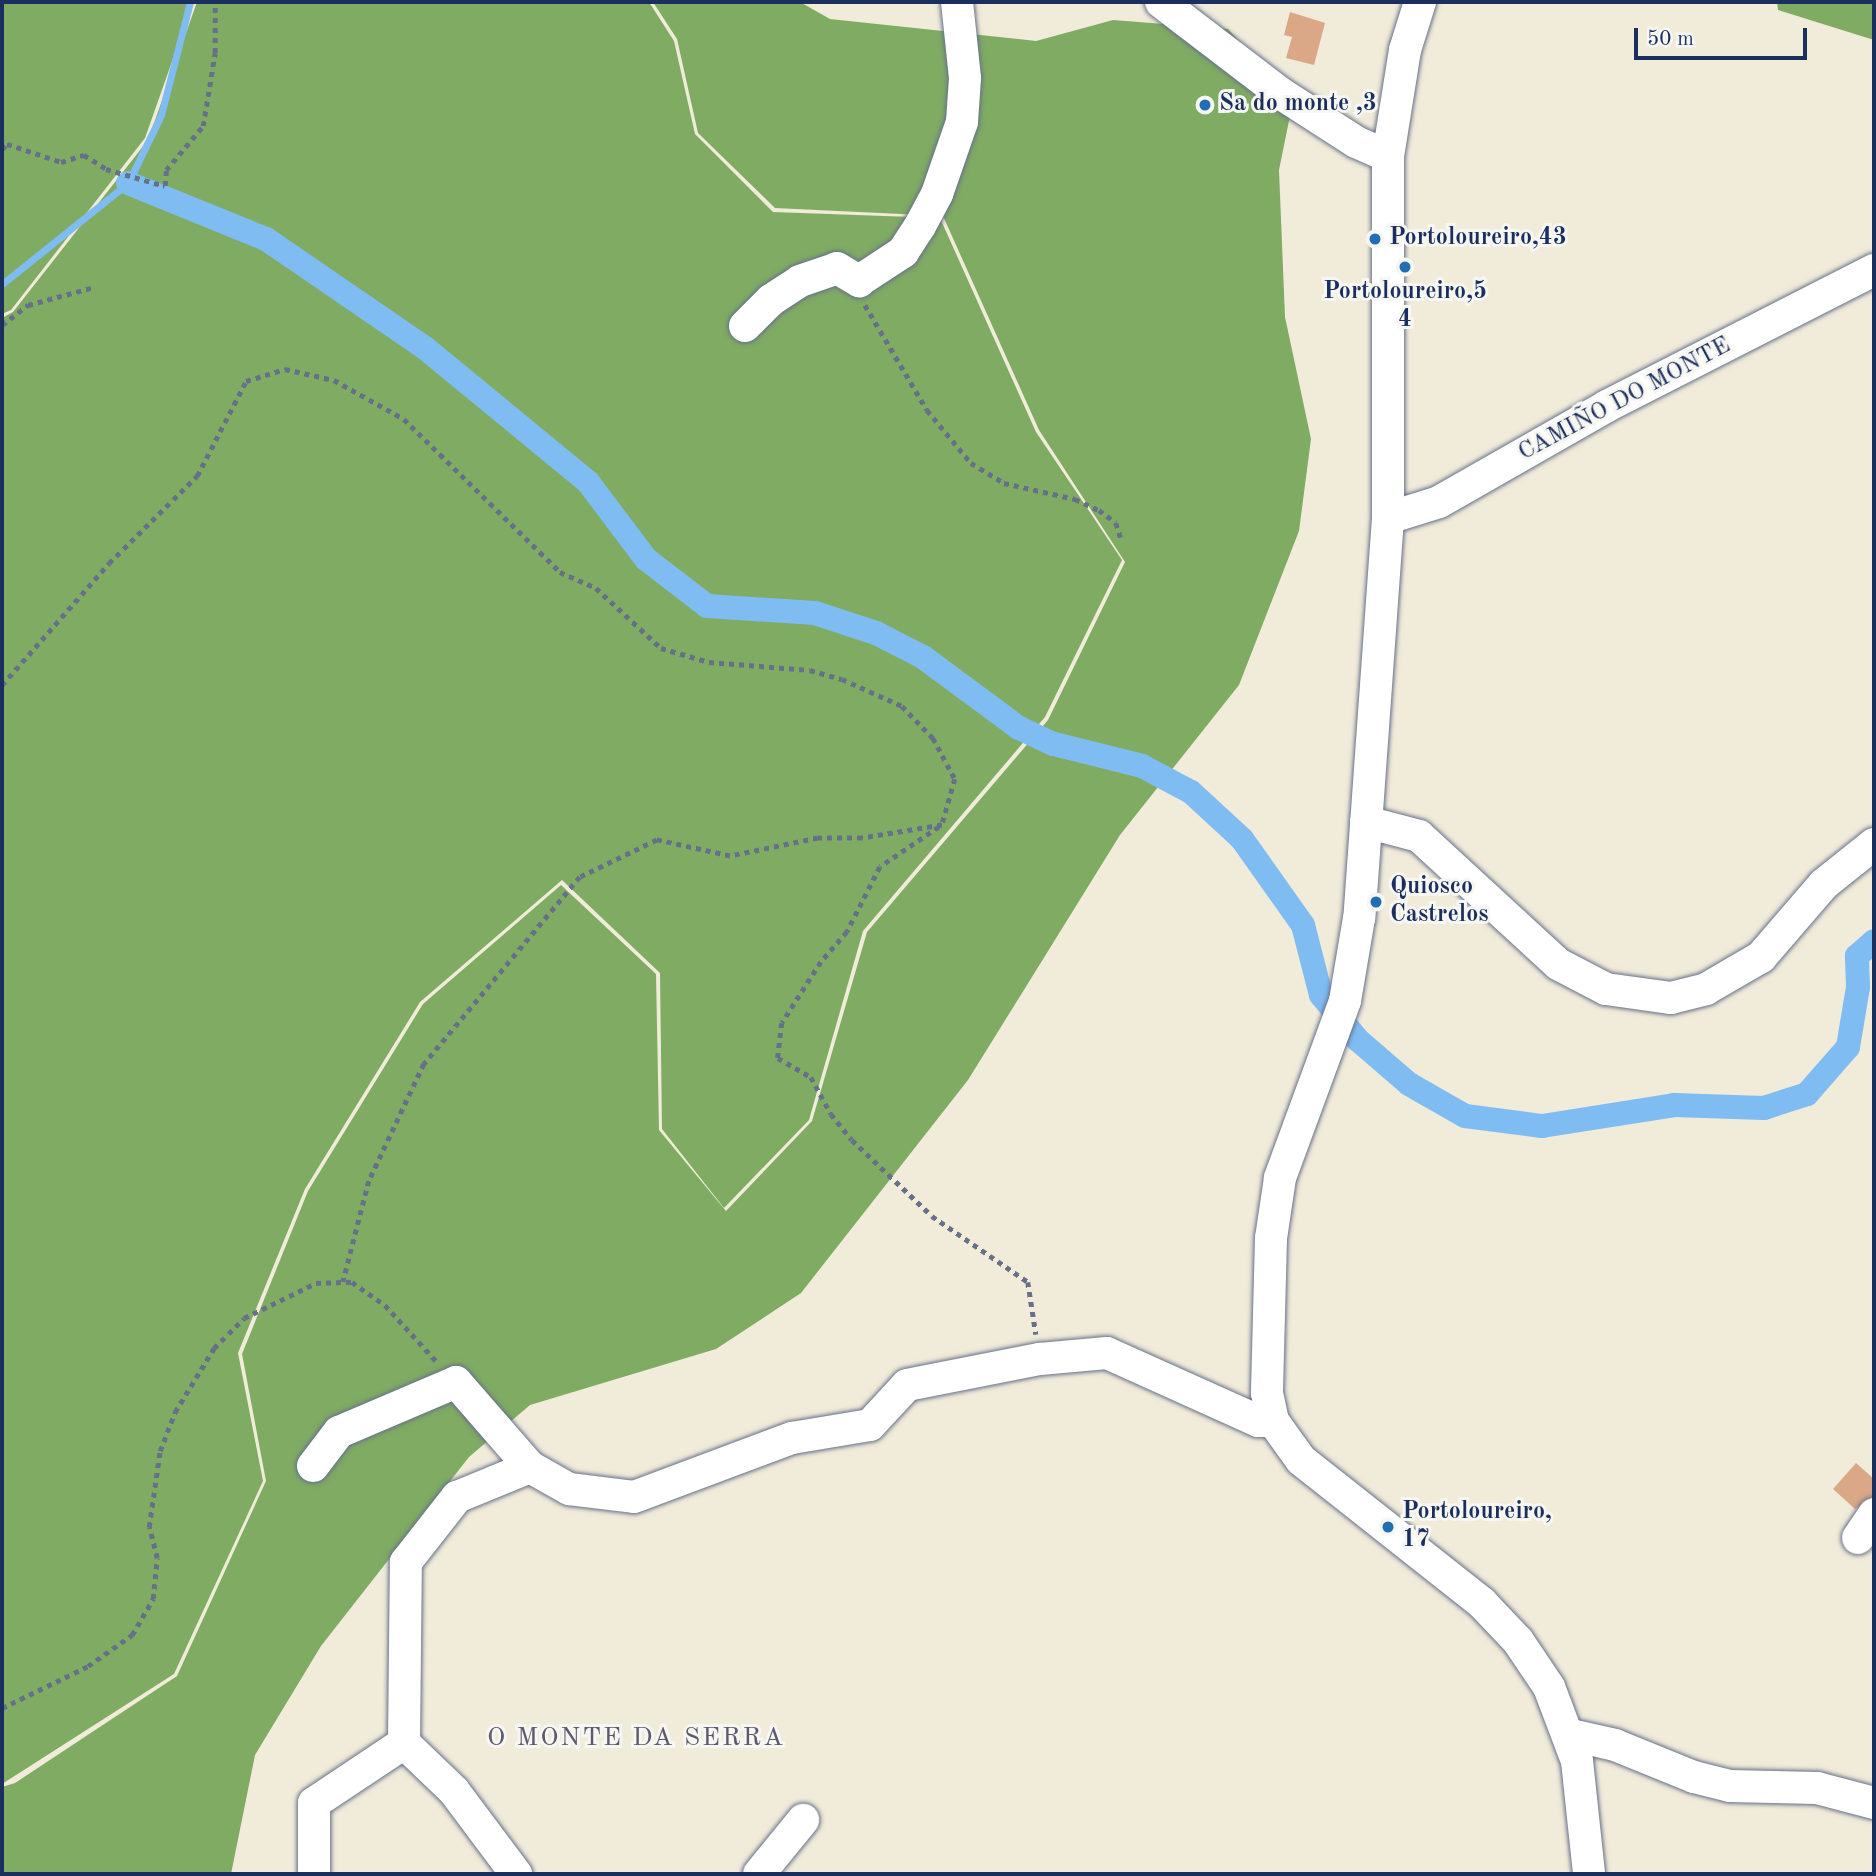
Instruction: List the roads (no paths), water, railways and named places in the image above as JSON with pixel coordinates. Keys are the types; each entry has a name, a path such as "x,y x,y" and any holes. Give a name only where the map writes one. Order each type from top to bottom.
{"street":[{"path":"745,326 771,300 800,281 837,268 859,281 903,252 937,194 962,121 965,78 957,2"},
{"path":"1161,2 1280,93 1356,142 1388,156"},
{"path":"1420,2 1405,50 1388,156 1388,518 1359,918 1345,1001 1280,1178 1265,1336 1267,1393 1273,1421 1301,1460 1500,1621 1549,1687 1571,1735 1589,1874"},
{"name":"CAMIÑO DO MONTE","path":"1388,518 1439,502 1607,407 1870,282"},
{"path":"1366,822 1419,836 1558,964 1606,989 1671,998 1706,989 1760,957 1824,884 1874,844"},
{"path":"313,1466 338,1432 456,1382 530,1468 569,1489 634,1497 792,1438 870,1424 907,1385 1040,1359 1107,1353 1258,1421 1273,1421"},
{"path":"516,1874 454,1791 404,1743 406,1562 457,1497 530,1468"},
{"path":"1571,1735 1615,1745 1694,1777 1730,1786 1817,1788 1874,1803"},
{"path":"314,1874 314,1803 404,1743"},
{"path":"759,1874 803,1820"}],"waterway":[{"path":"2,284 128,183 161,115 190,2"},
{"path":"128,183 266,239 425,348 588,482 646,559 707,606 815,613 876,633 923,657 1019,728 1054,744 1142,766 1191,792 1242,839 1303,925 1321,995 1358,1040 1409,1084 1465,1116 1542,1126 1674,1105 1764,1108 1807,1094 1848,1047 1858,987 1857,956 1874,941"}],"place":[{"name":"Sa do monte ,3","path":"1205,105"},
{"name":"Portoloureiro,43","path":"1375,239"},
{"name":"Portoloureiro,5 4","path":"1405,267"},
{"name":"Quiosco Castrelos","path":"1376,902"},
{"name":"Portoloureiro, 17","path":"1388,1527"}],"district":[{"name":"O MONTE DA SERRA","path":"636,1739"}]}
